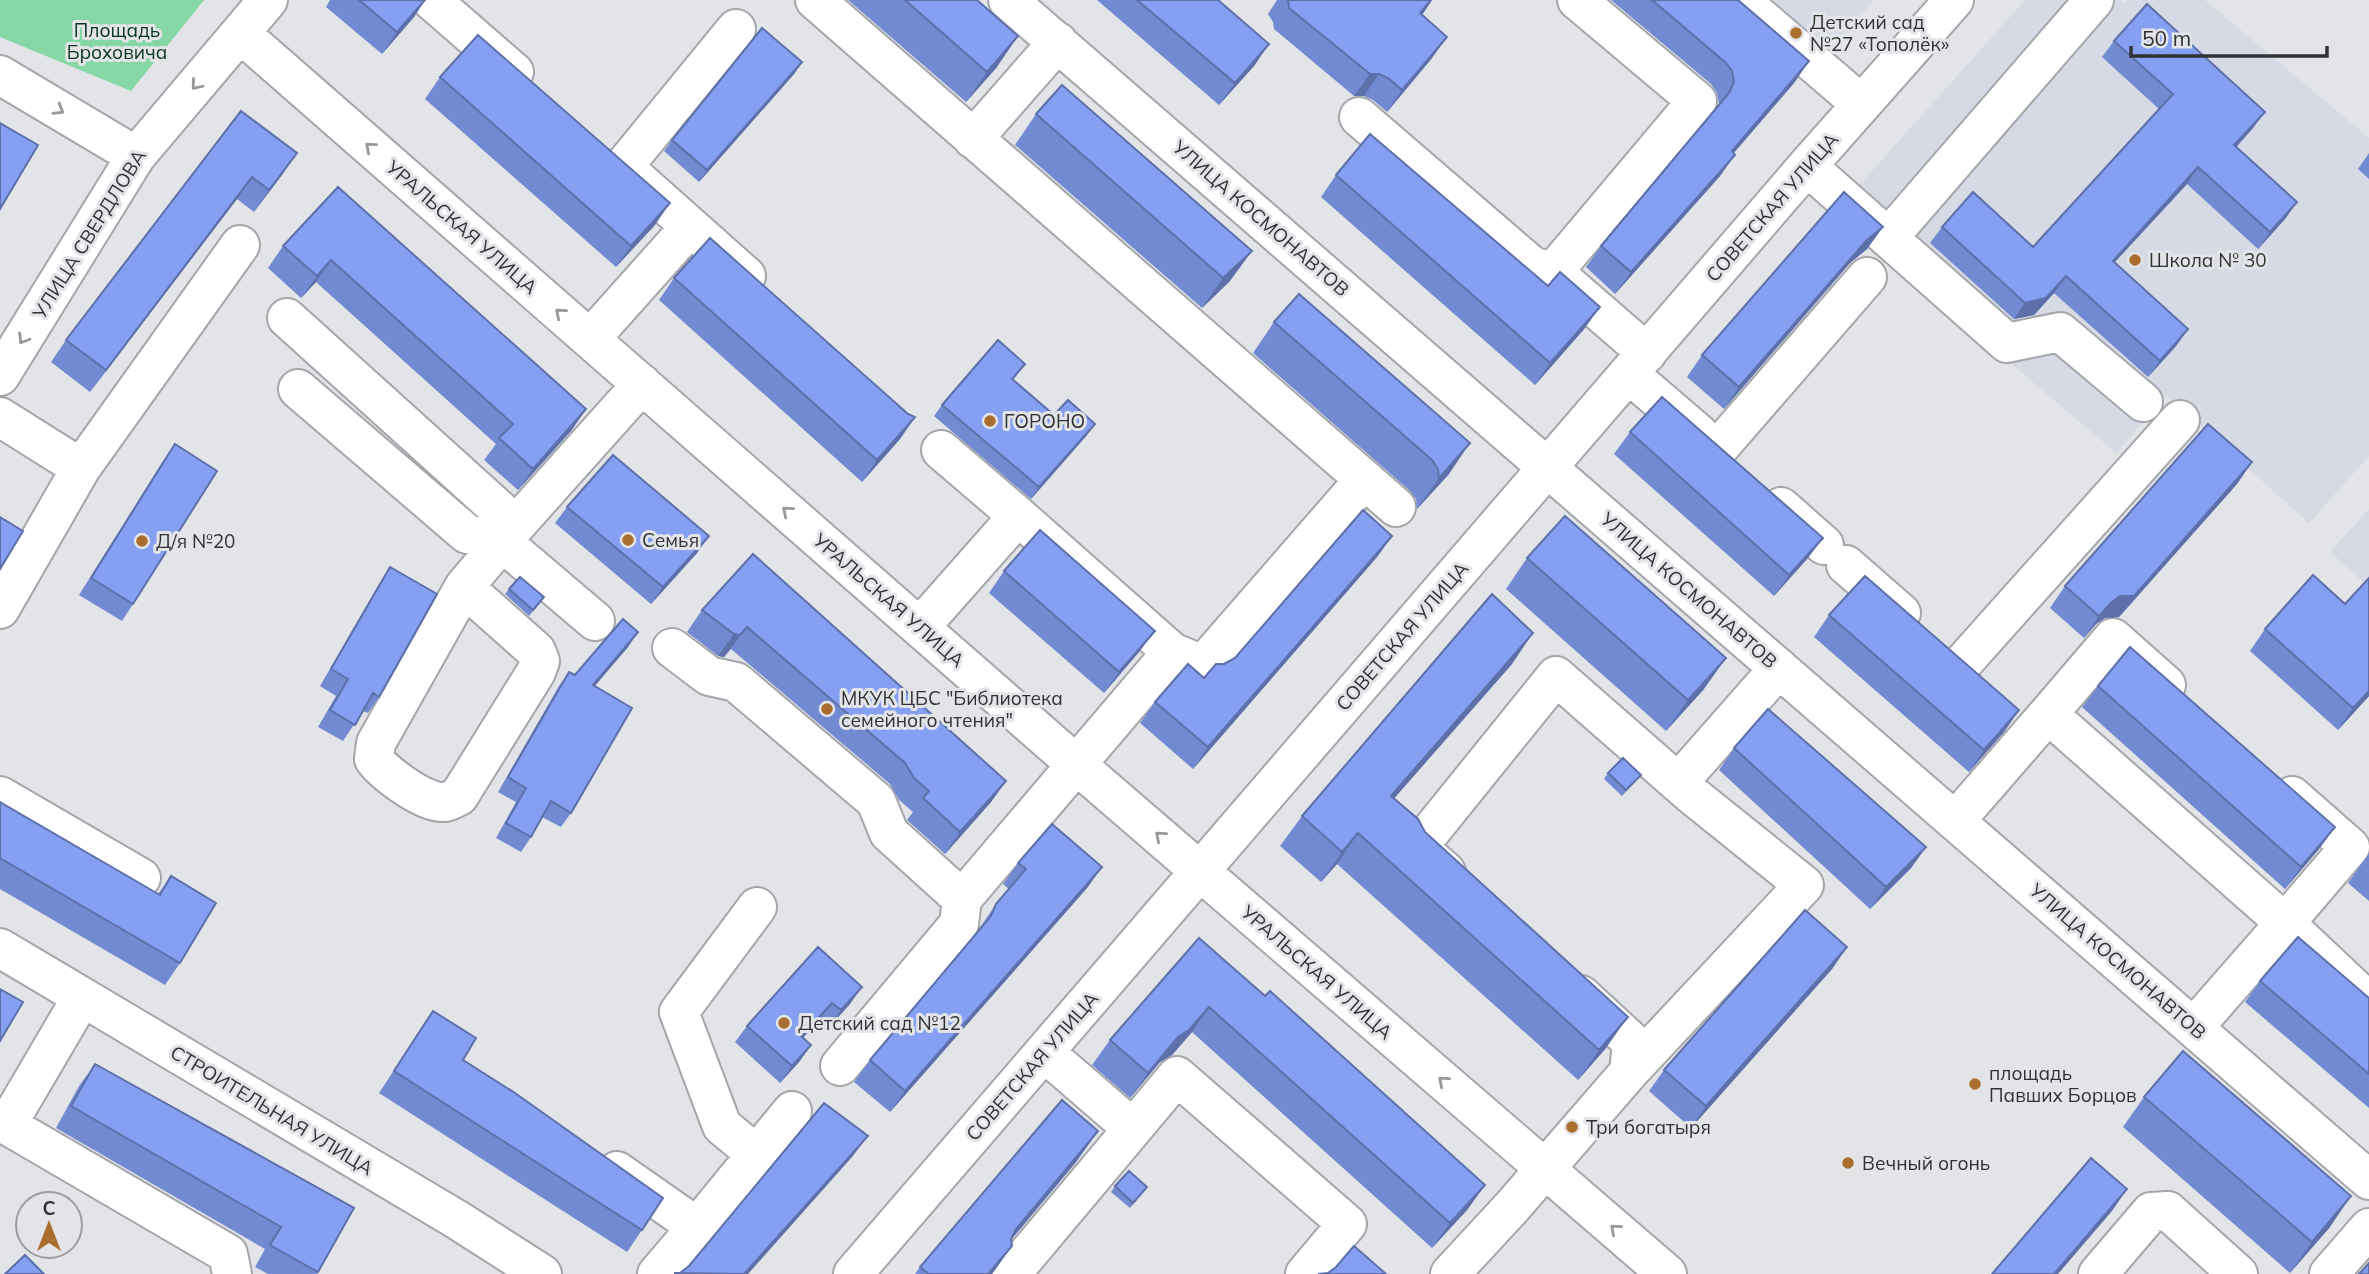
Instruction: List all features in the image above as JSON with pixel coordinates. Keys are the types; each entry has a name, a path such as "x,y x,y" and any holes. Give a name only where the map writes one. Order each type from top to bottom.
{"street":[{"name":"УЛИЦА СВЕРДЛОВА","path":"0,376 136,156 268,0"},
{"path":"431,0 542,97"},
{"path":"815,0 1396,507"},
{"name":"УЛИЦА КОСМОНАВТОВ","path":"1008,0 2369,1180"},
{"path":"1553,272 1697,101 1577,0"},
{"path":"1740,0 1861,104"},
{"name":"СОВЕТСКАЯ УЛИЦА","path":"853,1274 1807,166 1954,0"},
{"path":"1888,238 2094,0"},
{"path":"623,167 736,29"},
{"name":"УРАЛЬСКАЯ УЛИЦА","path":"240,33 1078,766 1667,1274"},
{"path":"973,139 1058,42"},
{"path":"0,75 136,156"},
{"path":"1359,117 1532,266 1553,272 1717,450 1953,658 2180,419"},
{"path":"593,140 772,300"},
{"path":"1807,166 2007,343 2060,332 2143,402"},
{"path":"590,339 690,227"},
{"path":"0,609 81,468 240,246"},
{"path":"1717,450 1867,276"},
{"path":"288,318 595,621"},
{"path":"464,587 536,650 540,661 459,796 446,803 432,801 382,770 373,759 376,743 464,587 508,533 642,384"},
{"path":"298,389 467,534 508,533"},
{"path":"0,417 81,468"},
{"path":"941,450 1172,652 1203,665 1364,480"},
{"path":"920,627 1018,516"},
{"path":"1956,820 2032,718 2113,638 2196,711"},
{"path":"672,648 709,676 736,682 876,801 889,833 962,898"},
{"path":"839,1066 959,924 962,898 1078,766 1172,652"},
{"path":"1678,783 1779,668"},
{"path":"1450,1274 1629,1072 1804,885 1678,783 1556,676 1418,847 1469,894"},
{"path":"2032,718 2285,923 2369,1002"},
{"path":"2194,1027 2350,847 2268,775"},
{"path":"0,796 141,877"},
{"path":"756,1154 722,1126 679,1012 757,907"},
{"name":"СТРОИТЕЛЬНАЯ УЛИЦА","path":"0,948 456,1219 542,1274"},
{"path":"1551,968 1632,1042 1629,1072"},
{"path":"82,997 3,1123 228,1254 232,1274"},
{"path":"1044,1052 1132,1128"},
{"path":"1011,1274 1177,1076 1347,1224 1305,1274"},
{"path":"657,1274 792,1111"},
{"path":"587,1150 696,1227"},
{"path":"2098,1274 2151,1212 2159,1210 2168,1211 2238,1274"},
{"path":"2329,1274 2369,1228"}],"shaded area":[{"name":"Детский сад №27 «Тополёк»","path":"1707,0 1874,0 1803,82"},
{"name":"Школа № 30","path":"2025,0 2120,0 2124,3 2127,0 2205,0 2369,138 2369,456 2309,523 2167,396 2116,453 1896,265 1854,191"},
{"path":"2369,509 2369,587 2330,552"}],"green space":[{"name":"Площадь Броховича","path":"0,0 204,0 131,91 0,37"}],"building":[{"path":"359,0 425,0 397,32"},
{"path":"905,0 977,0 1018,36 987,72"},
{"path":"1137,0 1218,0 1269,44 1235,83"},
{"path":"1288,0 1431,0 1420,13 1447,37 1402,90 1388,78 1370,74 1289,8"},
{"path":"1652,0 1738,0 1809,61 1732,151 1735,155 1631,272 1601,246 1729,93 1734,82 1732,71 1726,63"},
{"path":"2147,4 2265,112 2234,145 2297,202 2270,232 2198,167 2113,261 2188,329 2160,361 2066,276 2046,298 2025,303 1942,227 1973,192 2033,247 2173,94 2114,41"},
{"path":"762,28 802,62 707,170 672,140"},
{"path":"478,35 670,203 631,246 440,77"},
{"path":"1062,85 1252,251 1223,278 1036,114"},
{"path":"241,111 297,153 269,190 252,177 106,370 66,340"},
{"path":"0,123 38,145 0,209"},
{"path":"1370,134 1548,286 1560,272 1600,307 1550,363 1336,175"},
{"path":"338,187 586,409 533,469 499,438 513,424 331,260 317,276 283,246"},
{"path":"1844,192 1883,227 1866,241 1739,387 1702,355"},
{"path":"710,238 908,414 915,417 877,460 674,278"},
{"path":"1299,294 1470,443 1439,478 1438,469 1432,460 1274,322"},
{"name":"ГОРОНО","path":"998,340 1025,364 1012,379 1054,415 1068,400 1095,424 1039,487 942,405"},
{"path":"1662,397 1823,538 1789,575 1630,432"},
{"path":"2208,424 2252,462 2134,596 2120,596 2099,616 2065,586"},
{"name":"Д/я №20","path":"175,444 217,471 133,604 91,578"},
{"name":"Семья","path":"613,455 709,536 663,587 567,507"},
{"path":"1363,510 1392,536 1208,747 1155,702 1188,664 1204,678 1216,664 1224,664 1235,658"},
{"path":"1565,516 1726,658 1688,700 1527,558"},
{"path":"0,517 23,531 0,569"},
{"path":"1040,530 1155,631 1119,672 1004,571"},
{"path":"753,554 1006,781 960,832 923,798 929,791 914,778 905,763 747,627 740,635 734,634 702,610"},
{"path":"390,567 437,594 379,697 373,693 355,725 330,710 348,679 331,669"},
{"path":"2313,575 2345,604 2369,578 2369,691 2353,708 2265,629"},
{"path":"1865,576 2019,710 1984,750 1829,615"},
{"path":"520,577 544,597 533,610 509,589"},
{"path":"1492,594 1533,633 1391,796 1418,819 1425,832 1628,1017 1599,1050 1358,833 1342,852 1302,816"},
{"path":"623,619 638,632 593,685 632,708 571,813 551,801 531,837 506,823 526,788 508,777 569,672 575,675"},
{"path":"2130,647 2335,827 2301,867 2098,686"},
{"path":"1768,709 1926,847 1886,887 1734,748"},
{"path":"1623,758 1641,775 1626,790 1608,773"},
{"path":"0,802 160,895 171,876 216,903 180,963 0,858"},
{"path":"1052,824 1102,867 905,1091 870,1060 991,916 996,904 1026,869 1018,863"},
{"path":"1805,910 1847,947 1706,1106 1664,1070"},
{"path":"2298,937 2369,998 2369,1074 2260,981"},
{"path":"1199,938 1265,996 1270,991 1485,1185 1450,1223 1209,1007 1189,1030 1178,1037 1148,1073 1110,1040"},
{"name":"Детский сад №12","path":"818,947 862,987 841,1010 832,1003 801,1036 811,1045 792,1066 747,1026"},
{"path":"0,989 23,1002 0,1041"},
{"path":"433,1011 476,1038 463,1060 515,1093 663,1198 642,1230 394,1071"},
{"path":"2183,1051 2351,1196 2312,1242 2144,1097"},
{"path":"95,1064 354,1208 318,1272 270,1245 281,1227 71,1106"},
{"path":"1062,1100 1098,1131 1016,1229 1011,1239 1012,1246 988,1274 929,1274 920,1267"},
{"path":"824,1103 868,1136 744,1274 674,1273 680,1273 689,1266"},
{"path":"2091,1158 2127,1189 2054,1274 1992,1274"},
{"path":"1129,1171 1147,1187 1133,1203 1115,1186"},
{"path":"1354,1246 1386,1274 1318,1274 1328,1273 1336,1267"},
{"path":"20,1260 30,1260 44,1274 5,1274"},
{"path":"2369,1263 2369,1274 2359,1274"}],"place":[{"name":"Детский сад №27 «Тополёк»","path":"1796,33"},
{"name":"Школа № 30","path":"2135,260"},
{"name":"ГОРОНО","path":"990,421"},
{"name":"Семья","path":"628,540"},
{"name":"Д/я №20","path":"142,541"},
{"name":"МКУК ЦБС \"Библиотека семейного чтения\"","path":"827,709"},
{"name":"Детский сад №12","path":"784,1023"},
{"name":"площадь Павших Борцов","path":"1975,1084"},
{"name":"Три богатыря","path":"1572,1127"},
{"name":"Вечный огонь","path":"1848,1163"}]}
